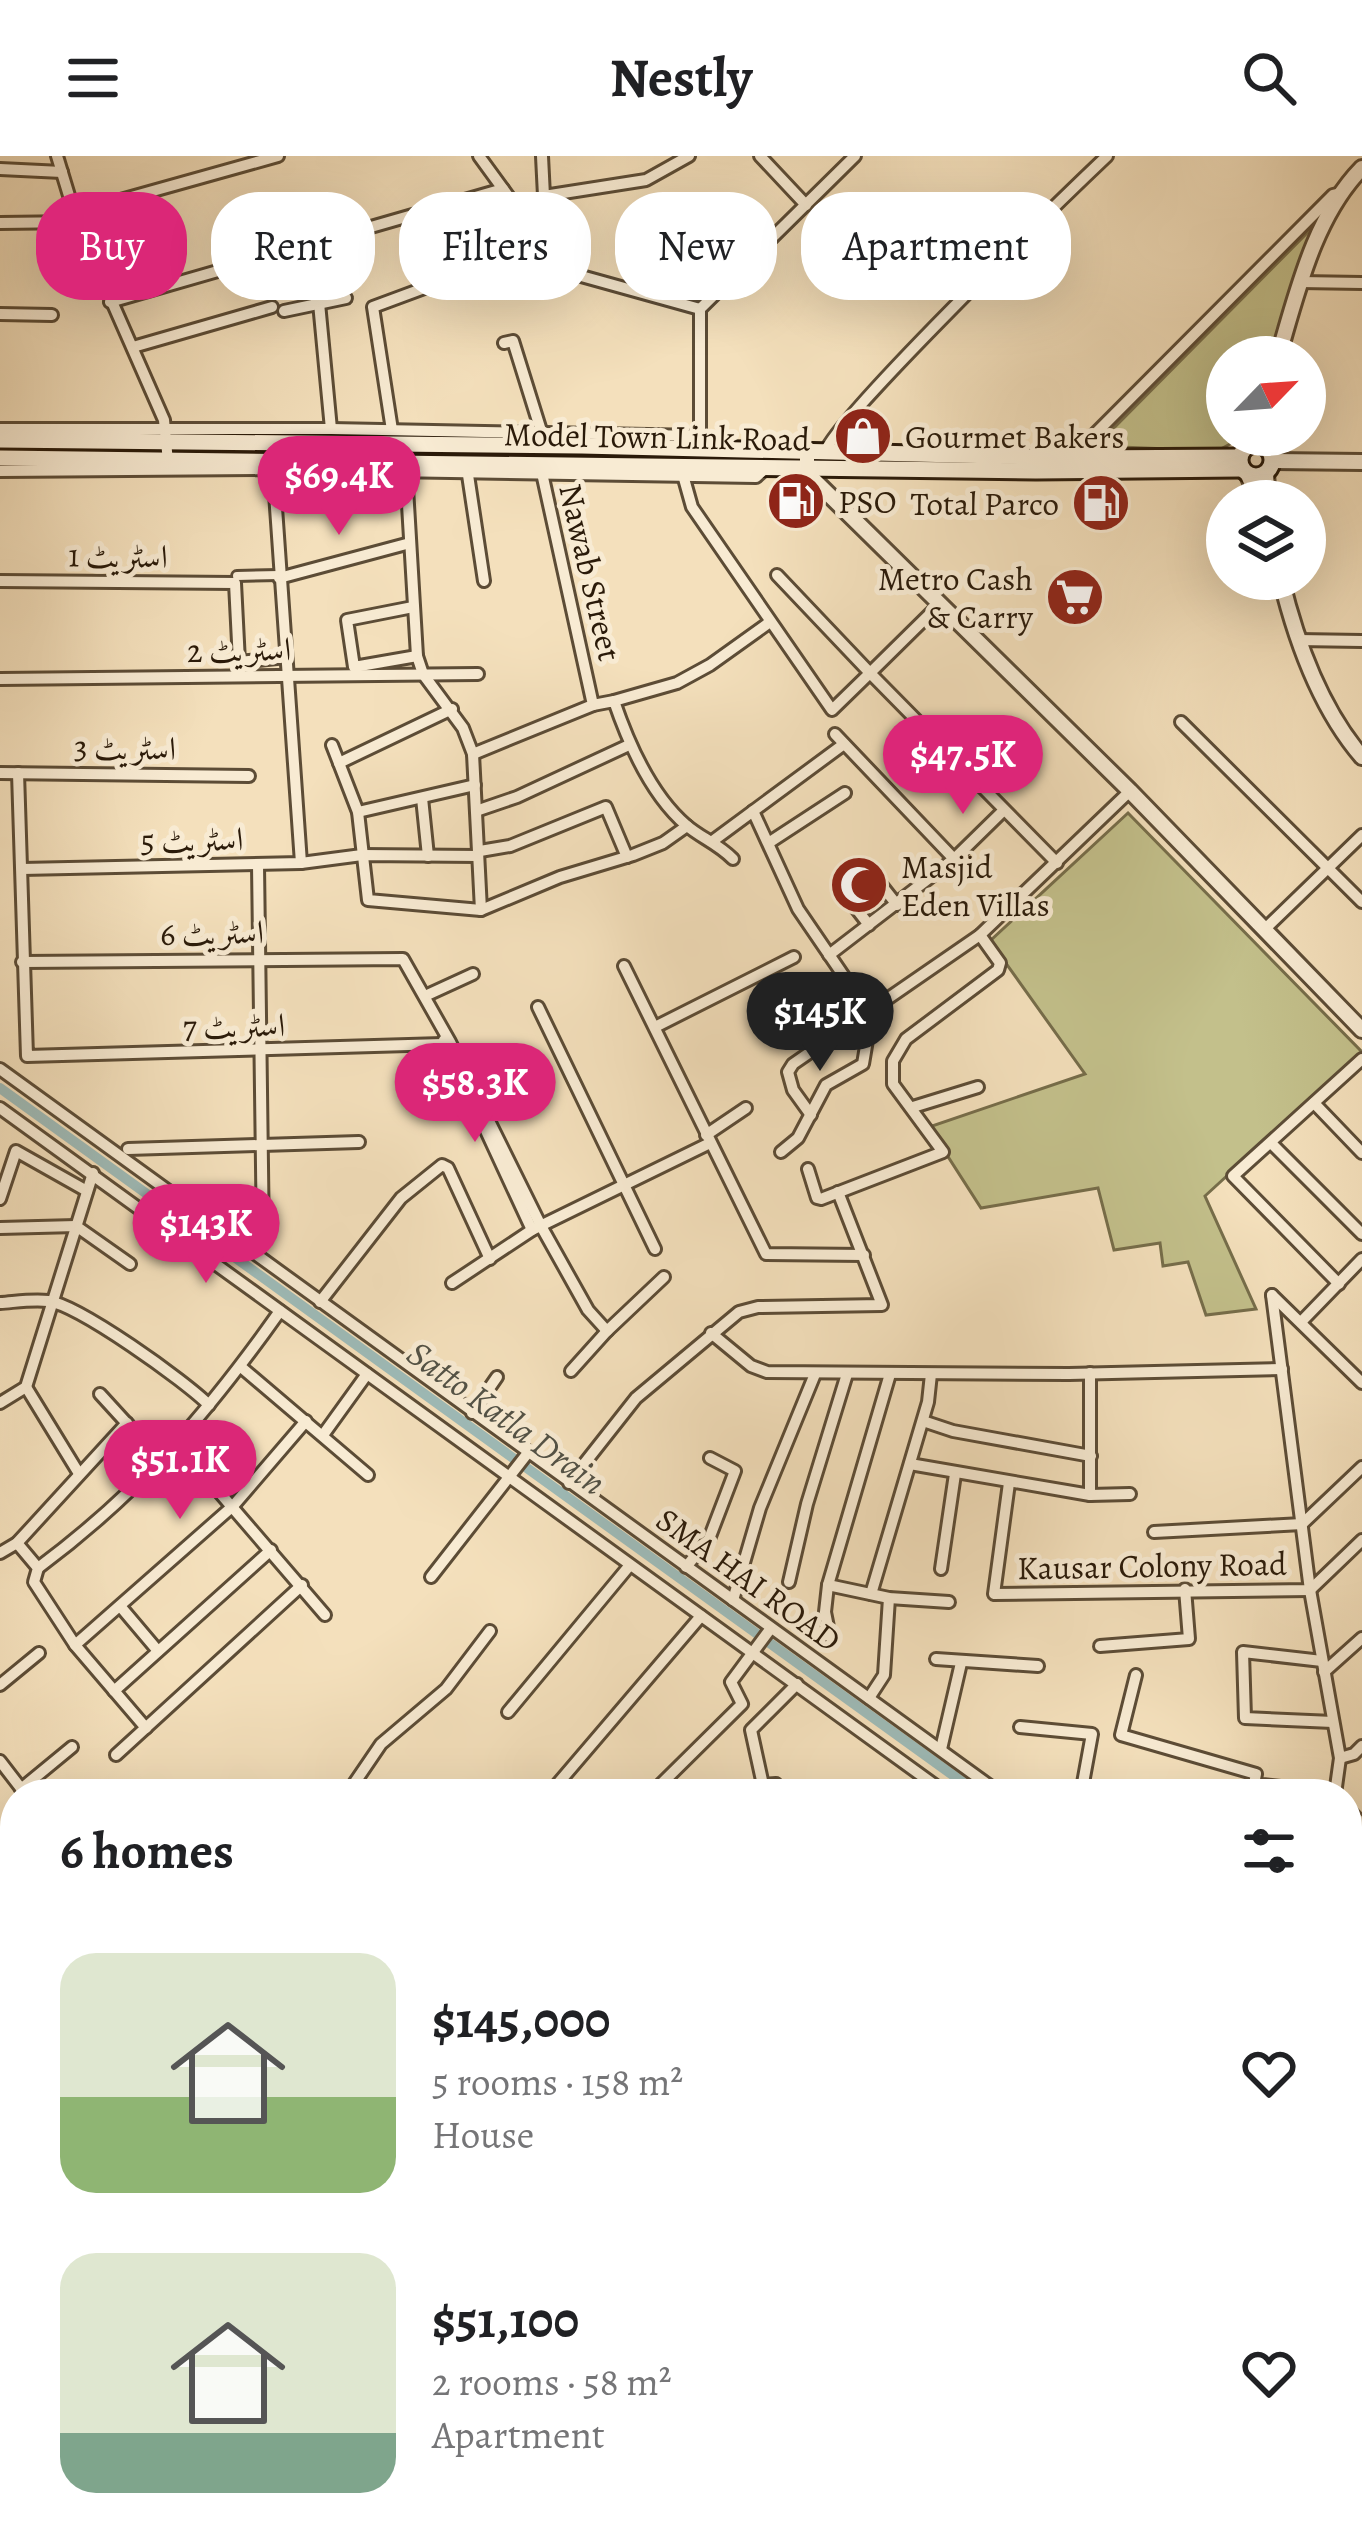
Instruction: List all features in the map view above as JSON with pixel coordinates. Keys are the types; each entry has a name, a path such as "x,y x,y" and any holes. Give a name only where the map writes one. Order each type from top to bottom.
{"main road":[{"name":"Model Town Link Road","path":"0,440 166,436 700,442 816,461 1243,467"},
{"path":"1245,456 1243,467 1269,467 1268,456"},
{"name":"Model Town Link Road","path":"0,458 683,472 816,461 1080,458 1243,467"}],"street":[{"path":"57,156 68,192"},
{"path":"160,192 278,156"},
{"path":"479,156 505,192"},
{"path":"542,156 544,196 646,180 689,156"},
{"path":"760,156 801,200"},
{"path":"819,192 855,156"},
{"path":"1107,156 875,389 827,442 812,478 1130,791 1362,1030"},
{"path":"1284,336 1300,282 1342,193 1362,168"},
{"path":"0,169 62,172"},
{"path":"168,461 166,436 134,347 110,302 503,189"},
{"path":"1080,458 1080,449 1130,398 1333,194 1342,193"},
{"path":"0,429 166,436 331,428 542,434 649,430 700,442 700,308 801,210"},
{"path":"0,223 36,221"},
{"path":"591,279 700,308"},
{"path":"1300,282 1362,283"},
{"path":"392,430 373,307 399,297"},
{"path":"134,347 278,309 335,300"},
{"path":"319,303 331,428"},
{"path":"0,314 52,315"},
{"path":"504,343 513,340 542,434"},
{"path":"1267,480 1269,467 1362,462"},
{"path":"0,471 273,465 301,863"},
{"path":"1243,467 1251,480"},
{"path":"481,910 473,754 452,709 423,674 417,656 406,468 468,475 541,470"},
{"name":"Nawab Street","path":"473,754 593,706 541,470"},
{"path":"683,472 692,507 828,708 832,710 940,604"},
{"path":"468,475 484,580"},
{"path":"286,657 239,662 236,580 279,577 410,543"},
{"path":"778,575 1057,862"},
{"name":"اسٹریٹ 1","path":"0,581 236,580"},
{"path":"1287,600 1298,640 1344,734 1362,757"},
{"path":"413,607 346,620 354,667 417,656"},
{"path":"593,706 677,683 770,622"},
{"path":"1298,640 1362,640"},
{"name":"اسٹریٹ 2","path":"0,679 478,674"},
{"path":"614,701 629,745 687,826 714,840 733,859"},
{"path":"339,763 452,709"},
{"path":"1181,722 1362,902"},
{"path":"714,840 840,739 953,859"},
{"path":"332,745 358,812 368,900 481,910 560,877 663,843 687,826"},
{"path":"476,811 629,745"},
{"name":"اسٹریٹ 3","path":"0,773 249,776"},
{"path":"18,773 22,962"},
{"path":"358,812 475,785"},
{"path":"811,1115 793,1090 788,1072 793,1064 980,935 1130,791"},
{"path":"770,842 845,794"},
{"path":"422,797 428,856"},
{"name":"اسٹریٹ 5","path":"22,869 258,865 362,855 479,854 606,807 627,857"},
{"path":"829,955 953,859 1004,810"},
{"path":"753,811 798,909 868,1011 870,1034 863,1064 826,1085 798,1138 781,1152"},
{"path":"1266,928 1362,836"},
{"path":"258,865 263,1241"},
{"path":"869,925 841,889 841,881 868,868 897,905"},
{"path":"808,1169 818,1200 943,1152 891,1080 896,1051 906,1039 1000,967 980,935"},
{"path":"655,1027 794,957"},
{"name":"اسٹریٹ 6","path":"22,962 403,959 425,995"},
{"name":"اسٹریٹ 7","path":"22,962 27,1056 261,1052 444,1041"},
{"path":"624,966 766,1254 863,1255"},
{"path":"473,974 425,995 536,1228 588,1310 607,1330"},
{"path":"538,1007 656,1249"},
{"path":"1339,1284 1232,1176 1362,1059"},
{"name":"SMA HAI ROAD","path":"0,1069 525,1456 981,1779"},
{"path":"913,1106 978,1087"},
{"path":"1314,1103 1362,1153"},
{"path":"0,1108 512,1474 701,1616 755,1650 926,1779"},
{"path":"452,1283 536,1228 708,1139 746,1108"},
{"path":"128,1149 359,1142"},
{"path":"1271,1142 1362,1234"},
{"path":"0,1199 16,1151 87,1191"},
{"path":"320,1302 390,1210 442,1165 448,1168 490,1259"},
{"path":"0,1402 26,1387 93,1173"},
{"path":"569,1483 636,1398 748,1308 882,1305 838,1192"},
{"path":"0,1228 76,1226 130,1264"},
{"path":"1302,1322 1362,1259"},
{"path":"571,1371 664,1277"},
{"path":"1337,1779 1340,1758 1310,1590 1273,1295 1362,1382"},
{"path":"0,1303 52,1301 144,1354 209,1405"},
{"path":"146,1728 76,1645 34,1582 38,1568 101,1521 162,1462 280,1312"},
{"path":"711,1334 767,1372 1282,1369"},
{"path":"241,1366 368,1475"},
{"path":"1090,1373 1090,1495"},
{"path":"323,1435 367,1374"},
{"path":"733,1600 760,1508 815,1374"},
{"path":"789,1582 807,1504 847,1374"},
{"path":"830,1637 825,1612 828,1585 890,1374"},
{"path":"871,1594 931,1374"},
{"path":"472,1413 497,1377"},
{"path":"26,1387 78,1472"},
{"path":"100,1394 162,1462"},
{"path":"922,1420 953,1431 1091,1456"},
{"path":"76,1645 233,1506 306,1421"},
{"path":"0,1553 16,1543 127,1423"},
{"path":"177,1444 325,1615"},
{"path":"431,1577 525,1456"},
{"path":"686,1567 709,1539 735,1471 710,1458"},
{"path":"910,1464 1090,1495 1130,1494"},
{"path":"1154,1532 1302,1523 1362,1467"},
{"path":"941,1569 956,1474"},
{"name":"Kausar Colony Road","path":"1009,1483 994,1594 1310,1590"},
{"path":"1310,1590 1362,1540"},
{"path":"16,1543 38,1568"},
{"path":"114,1691 271,1550"},
{"path":"508,1712 630,1564"},
{"path":"828,1585 889,1598 949,1602"},
{"path":"116,1755 302,1586"},
{"path":"1100,1646 1189,1639 1185,1589"},
{"path":"869,1697 884,1675 889,1598"},
{"path":"120,1606 158,1651"},
{"path":"562,1779 701,1616"},
{"path":"357,1779 381,1744 446,1690 490,1631"},
{"path":"665,1779 742,1704 731,1682 769,1631"},
{"path":"1333,1722 1245,1718 1243,1652 1323,1667 1362,1638"},
{"path":"0,1685 39,1653"},
{"path":"936,1659 1038,1666"},
{"path":"941,1749 961,1663"},
{"path":"1136,1675 1120,1735 1256,1774 1255,1779"},
{"path":"762,1779 751,1730 796,1684"},
{"path":"1020,1727 1092,1734 1084,1779"},
{"path":"36,1779 72,1747"},
{"path":"1340,1758 1359,1755"}],"shaded area":[{"path":"1317,223 1282,336 1206,336 1206,451 1096,446"},
{"path":"1128,813 1362,1052 1205,1196 1256,1309 1206,1315 1188,1262 1163,1266 1160,1243 1114,1250 1098,1188 981,1208 929,1127 1085,1074 990,941"}],"waterway":[{"name":"Satto Katla Drain","path":"0,1088 958,1779"}],"place":[{"name":"Gourmet Bakers","path":"863,436"},
{"name":"PSO","path":"796,501"},
{"name":"Total Parco","path":"1101,503"},
{"name":"Metro Cash & Carry","path":"1075,597"},
{"name":"Masjid Eden Villas","path":"859,885"}]}
